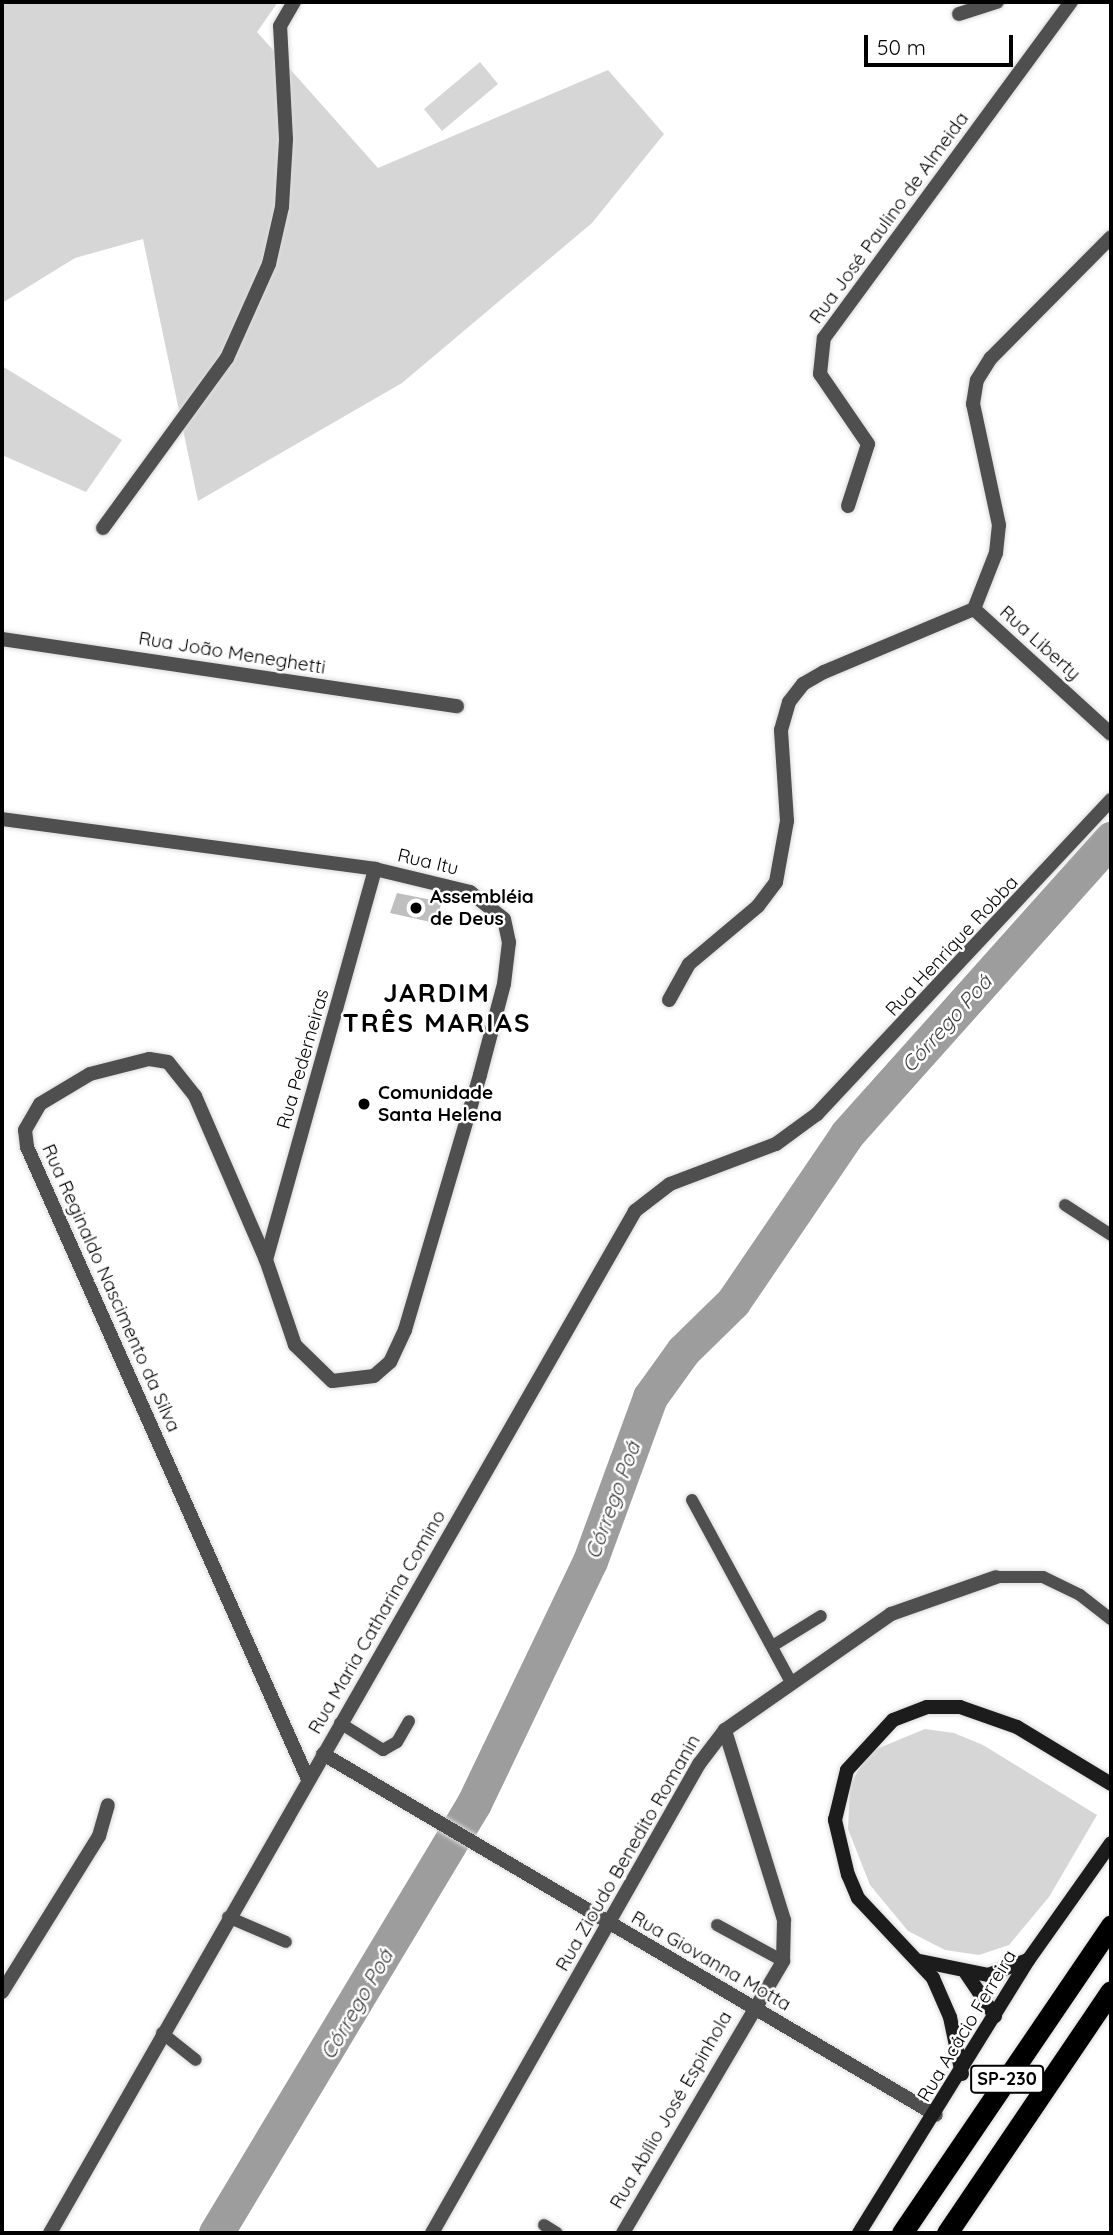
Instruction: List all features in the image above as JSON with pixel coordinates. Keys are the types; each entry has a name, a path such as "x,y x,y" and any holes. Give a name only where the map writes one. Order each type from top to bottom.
{"highway":[{"name":"SP-230","path":"902,2233 1111,1925"},
{"name":"SP-230","path":"947,2233 1111,1991"}],"main road":[{"path":"962,2074 950,2017 920,1961 858,1898 841,1854 836,1803 856,1756 893,1720 936,1707 996,1717 1111,1784"},
{"name":"Rua Acácio Ferreira","path":"859,2233 962,2074 1029,1959 1111,1843"},
{"path":"920,1961 966,1973 999,1973 1029,1959"},
{"path":"966,1973 995,2016"}],"street":[{"path":"103,528 197,405 249,318 265,275 282,207 286,139 280,26 294,2"},
{"path":"959,14 997,2"},
{"name":"Rua José Paulino de Almeida","path":"848,506 868,444 820,374 824,338 1071,2"},
{"path":"669,1000 689,964 758,906 776,882 787,821 781,730 789,702 803,684 824,672 974,609 996,553 999,525 973,404 977,380 991,358 1111,237"},
{"name":"Rua Liberty","path":"974,609 1111,734"},
{"name":"Rua João Meneghetti","path":"2,639 457,706"},
{"name":"Rua Henrique Robba","path":"817,1114 1111,800"},
{"name":"Rua Itu","path":"2,819 375,869 470,892 504,919 509,942 487,1049 405,1330 390,1362 374,1376 332,1381 315,1370"},
{"name":"Rua Pederneiras","path":"266,1260 375,869"},
{"name":"Rua Reginaldo Nascimento da Silva","path":"307,1777 27,1147 29,1117 90,1074 149,1059 168,1062 195,1096 266,1260 283,1320 315,1370"},
{"name":"Rua Maria Catharina Comino","path":"50,2233 307,1777 323,1754 635,1211 670,1184 776,1144 817,1114"},
{"name":"Rua Zioudo Benedito Romanin","path":"432,2233 699,1764 725,1730 891,1614 996,1577"},
{"path":"725,1730 784,1920 783,1961"},
{"name":"Rua Giovanna Motta","path":"323,1754 608,1925 936,2115"},
{"path":"2,1992 99,1836 108,1805"},
{"name":"Rua Abílio José Espinhola","path":"623,2233 752,2006 783,1961"}],"lane":[{"path":"1065,1205 1111,1235"},
{"path":"692,1500 774,1646 791,1682"},
{"path":"996,1577 1043,1577 1080,1595 1111,1619"},
{"path":"774,1646 821,1616"},
{"path":"340,1723 383,1749 397,1742 409,1721"},
{"path":"228,1917 286,1942"},
{"path":"718,1925 783,1961"},
{"path":"162,2034 195,2060"},
{"path":"544,2225 557,2233"}],"shaded area":[{"path":"2,2 278,2 257,32 378,168 608,70 664,134 592,223 402,383 198,501 143,239 75,258 2,303"},
{"path":"480,62 498,84 442,131 424,109"},
{"path":"2,366 122,440 86,492 2,455"},
{"path":"925,1729 954,1733 983,1745 1097,1815 1049,1897 1009,1945 979,1955 945,1950 908,1931 870,1885 848,1829 850,1785 869,1752"}],"building":[{"name":"Assembléia de Deus","path":"397,893 442,902 435,923 390,913"}],"waterway":[{"name":"Córrego Poá","path":"216,2233 474,1803 590,1561 650,1397 683,1351 733,1302 847,1134 1111,839"}],"place":[{"name":"Assembléia de Deus","path":"416,908"},
{"name":"Comunidade Santa Helena","path":"364,1104"}],"district":[{"name":"JARDIM TRÊS MARIAS","path":"437,1008"}]}
